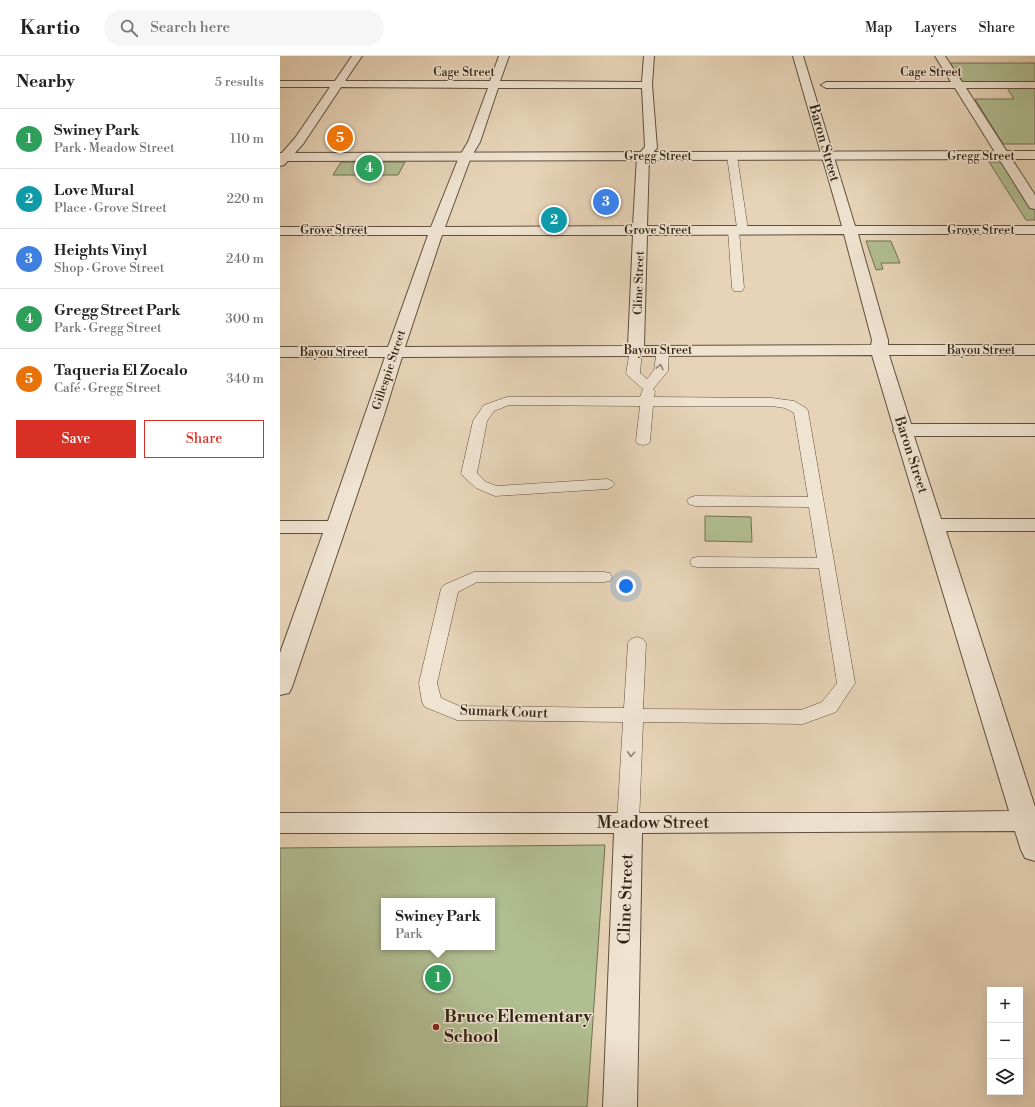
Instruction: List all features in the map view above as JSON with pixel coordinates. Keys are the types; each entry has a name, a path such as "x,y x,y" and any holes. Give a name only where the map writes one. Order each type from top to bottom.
{"street":[{"path":"283,154 338,84 357,56"},
{"name":"Gillespie Street","path":"280,687 375,415 437,230 504,56"},
{"name":"Cline Street","path":"636,350 640,229 647,152 647,85 649,56"},
{"name":"Baron Street","path":"798,56 850,231 880,340 879,351 902,430 1035,850"},
{"path":"940,56 957,85 1035,205"},
{"name":"Cage Street","path":"280,84 647,85"},
{"name":"Cage Street","path":"826,84 1035,85"},
{"name":"Gregg Street","path":"283,154 468,152 1000,151 1035,147"},
{"name":"Gregg Street","path":"1000,151 1035,156"},
{"name":"Gregg Street","path":"647,152 732,156 826,152"},
{"name":"Grove Street","path":"280,230 1035,230"},
{"name":"Bayou Street","path":"280,352 1035,350"},
{"path":"902,430 1035,430"},
{"path":"933,525 1035,525"},
{"path":"280,527 335,527"},
{"name":"Meadow Street","path":"280,823 868,823 1026,821"},
{"name":"Cline Street","path":"620,1107 628,823"}],"lane":[{"path":"732,156 738,230 738,288"},
{"name":"Cline Street","path":"636,350 633,374 647,394"},
{"path":"643,441 647,394 661,371 663,350"},
{"path":"608,484 495,491 481,485 469,474 480,421 489,408 507,401 647,394 772,402 789,404 801,411 846,683 829,707 803,717 634,715"},
{"path":"695,501 816,502"},
{"path":"698,562 826,563"},
{"name":"Sumark Court","path":"604,577 474,577 450,590 428,683 432,702 457,713 634,715"},
{"name":"Cline Street","path":"628,823 637,643"}],"green space":[{"path":"950,63 1035,63 1035,82 963,82"},
{"path":"1007,88 1035,88 1035,144 1003,144 975,99 1014,99"},
{"path":"341,162 405,162 398,175 333,175"},
{"path":"989,162 1001,162 1035,212 1035,220 1026,220"},
{"path":"866,241 891,241 900,263 881,263 883,269 876,270"},
{"path":"705,516 751,517 752,542 705,541"},
{"name":"Bruce Elementary School","path":"605,845 587,1107 280,1107 280,848"}],"place":[{"name":"Taqueria El Zocalo","path":"340,138"},
{"name":"Gregg Street Park","path":"369,168"},
{"name":"Heights Vinyl","path":"606,202"},
{"name":"Love Mural","path":"554,220"},
{"name":"Swiney Park","path":"438,978"},
{"name":"Bruce Elementary School","path":"436,1027"}]}
